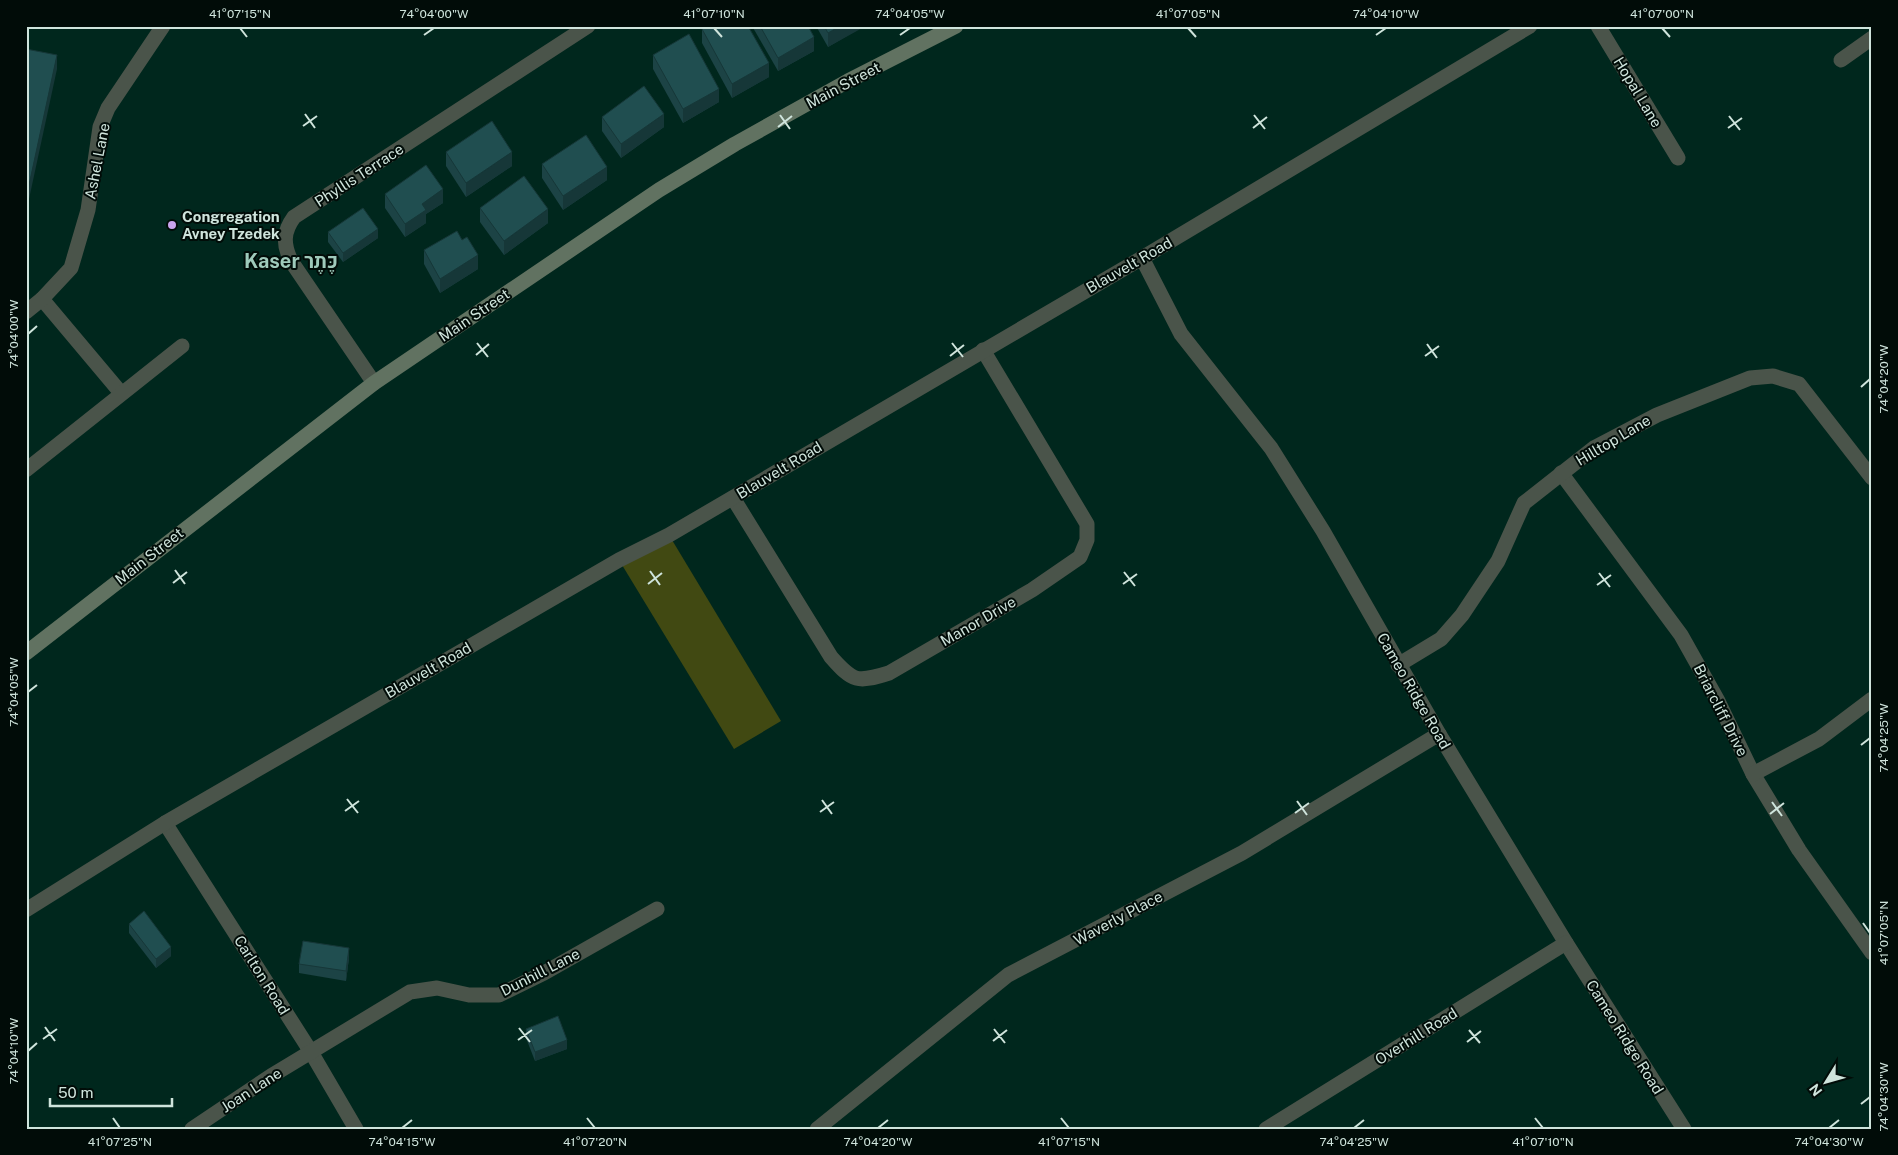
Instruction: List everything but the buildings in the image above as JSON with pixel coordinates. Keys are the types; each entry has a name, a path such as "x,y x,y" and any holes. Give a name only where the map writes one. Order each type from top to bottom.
{"main road":[{"name":"Main Street","path":"26,653 374,383 659,190 735,144 848,81 956,26"}],"street":[{"name":"Ashel Lane","path":"26,312 42,299 71,268 88,210 100,127 108,108 163,26"},
{"name":"Phyllis Terrace","path":"374,383 291,261 285,248 284,236 288,225 294,217 588,26"},
{"name":"Blauvelt Road","path":"26,910 165,823 619,560 669,535 733,498 1142,258 1530,26"},
{"name":"Hopal Lane","path":"1598,26 1678,158"},
{"path":"1841,60 1872,38"},
{"name":"Cameo Ridge Road","path":"1142,258 1181,334 1271,448 1323,531 1439,734 1566,944 1684,1129"},
{"path":"42,299 121,392"},
{"path":"26,470 121,392 182,346"},
{"name":"Manor Drive","path":"733,498 830,657 846,674 864,681 889,673 1032,590 1080,557 1087,540 1088,524 983,350"},
{"name":"Hilltop Lane","path":"1398,665 1441,639 1462,615 1498,561 1524,503 1594,448 1657,414 1750,378 1773,376 1799,384 1872,478"},
{"name":"Briarcliff Drive","path":"1561,473 1682,635 1718,701 1753,774 1799,850 1872,953"},
{"path":"1753,774 1820,740 1872,699"},
{"name":"Waverly Place","path":"817,1129 1008,975 1242,853 1439,734"},
{"name":"Carlton Road","path":"165,823 311,1052 356,1129"},
{"name":"Dunhill Lane","path":"311,1052 410,992 437,988 469,995 499,995 544,974 657,908"},
{"name":"Overhill Road","path":"1266,1129 1566,944"},
{"name":"Joan Lane","path":"192,1129 311,1052"}],"green space":[{"path":"669,535 781,721 734,749 619,560"}],"place":[{"name":"Congregation Avney Tzedek","path":"172,225"}],"district":[{"name":"Kaser כֶּתֶר","path":"291,261"}]}
